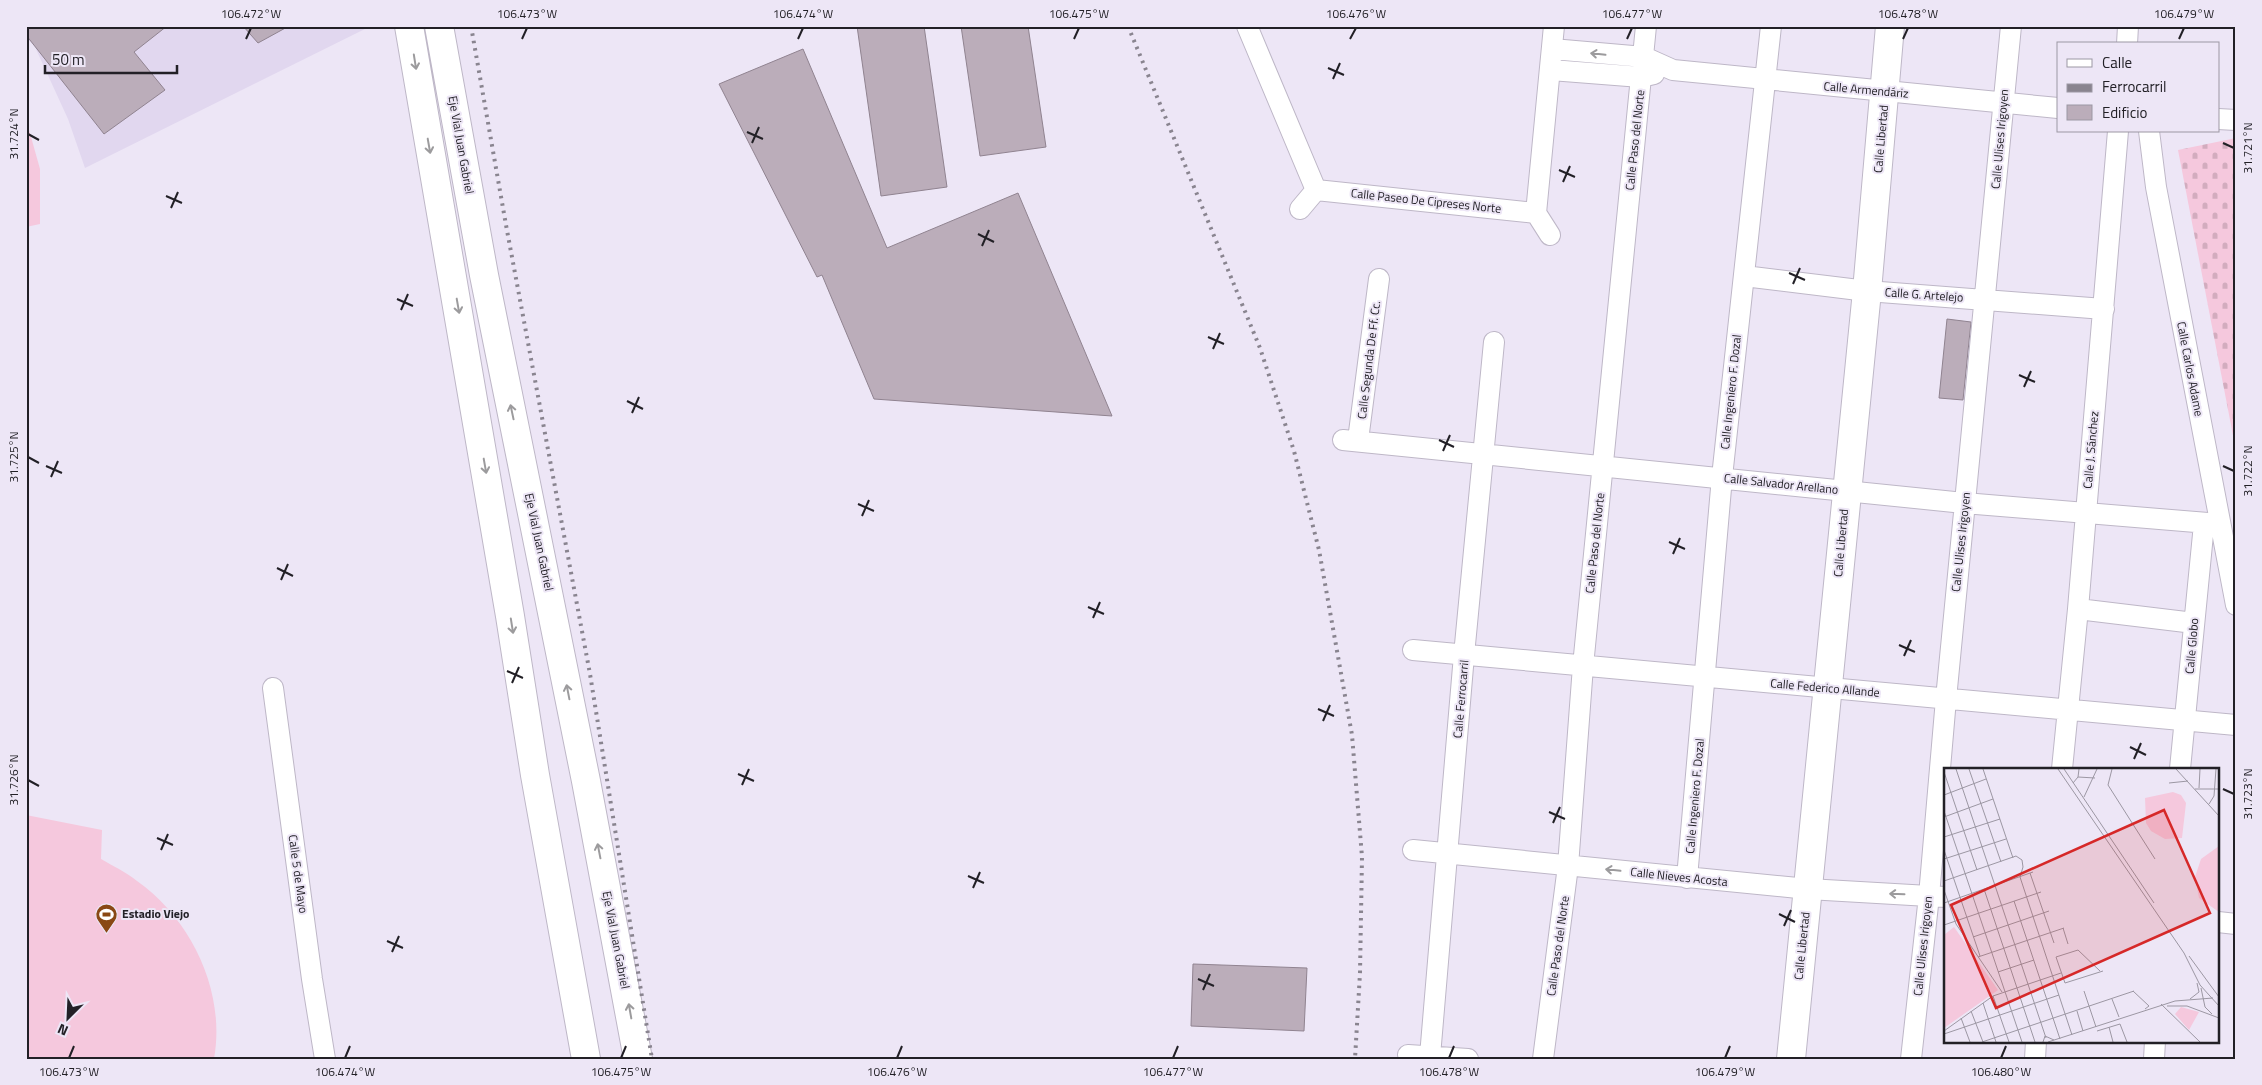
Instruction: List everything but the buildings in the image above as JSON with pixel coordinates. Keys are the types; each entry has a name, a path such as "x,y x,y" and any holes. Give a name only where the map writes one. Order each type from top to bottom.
{"main road":[{"path":"409,26 510,616 535,775 586,1059"},
{"name":"Eje Vial Juan Gabriel","path":"439,26 484,275 580,753 638,1059"},
{"path":"457,26 483,180 484,275"},
{"name":"Calle Libertad","path":"1792,1059 1846,490 1867,291 1890,26"}],"street":[{"path":"1246,26 1316,190 1300,209"},
{"path":"1550,235 1536,213 1554,26"},
{"name":"Calle Paso del Norte","path":"1542,1059 1568,866 1583,666 1646,26"},
{"name":"Calle Ingeniero F. Dozal","path":"1687,878 1722,477 1771,26"},
{"name":"Calle Ulises Irigoyen","path":"1911,1059 1937,896 1946,699 2011,26"},
{"path":"2127,42 2128,26"},
{"name":"Calle Armendáriz","path":"1552,49 1644,57 1674,70 1766,81 2057,108"},
{"name":"Calle Armendáriz","path":"1551,70 1641,77 1674,70"},
{"path":"2220,119 2236,120"},
{"name":"Calle J. Sánchez","path":"2062,768 2078,609 2118,132"},
{"name":"Calle Carlos Adame","path":"2149,132 2156,187 2212,524 2236,605"},
{"name":"Calle Paseo De Cipreses Norte","path":"1316,190 1536,213"},
{"name":"Calle G. Artelejo","path":"1744,276 1867,291 2104,309"},
{"name":"Calle Segunda De Ff. Cc.","path":"1351,440 1379,279"},
{"name":"Calle Ferrocarril","path":"1430,1056 1449,852 1464,655 1494,342"},
{"name":"Calle Salvador Arellano","path":"1351,440 1964,503 2212,524"},
{"name":"Calle Globo","path":"2180,768 2194,623 2212,524"},
{"path":"2078,609 2194,623"},
{"name":"Calle Federico Allande","path":"1414,650 2236,725"},
{"name":"Calle 5 de Mayo","path":"274,688 312,979 325,1059"},
{"name":"Calle Nieves Acosta","path":"1413,850 1449,852 1568,866 1808,889 1937,896"},
{"path":"2220,922 2236,924"},
{"path":"2034,1059 2036,1042"},
{"path":"2154,1059 2155,1042"},
{"path":"1408,1055 1468,1059"}],"shaded area":[{"path":"26,26 371,26 85,168 68,119 35,47 26,37"}],"green space":[{"path":"26,119 40,169 40,224 26,227"},
{"path":"2236,138 2236,451 2178,150"},
{"name":"Estadio Viejo","path":"26,815 102,830 101,859 137,881 157,897 174,916 189,937 201,960 209,984 215,1008 216,1034 214,1059 26,1059"}],"railway":[{"path":"471,26 506,225 590,674 652,1059"},
{"path":"1128,26 1260,348 1294,451 1319,550 1352,735 1362,857 1360,973 1355,1059"}],"place":[{"name":"Estadio Viejo","path":"106,933"}]}
